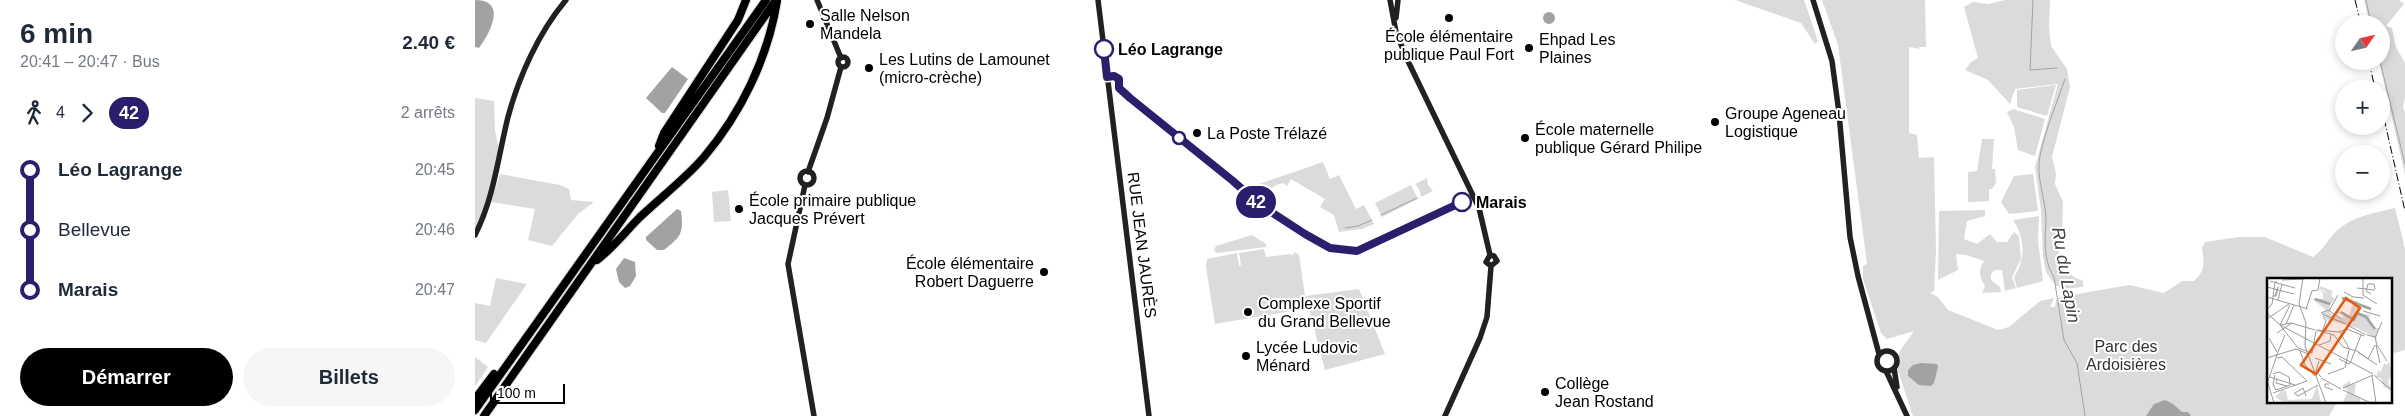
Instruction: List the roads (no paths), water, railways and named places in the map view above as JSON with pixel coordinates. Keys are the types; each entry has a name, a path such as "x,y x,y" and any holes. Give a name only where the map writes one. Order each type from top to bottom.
{"highway":[{"path":"656,155 664,133 739,20 746,0"},
{"path":"475,410 766,0"},
{"path":"592,264 606,254 627,229 686,176 719,139 749,88 772,27 777,0"},
{"path":"484,416 777,0"},
{"path":"475,399 505,360 517,352"}],"street":[{"path":"475,235 488,206 508,117 521,80 546,26 566,0"},
{"path":"808,172 827,118 841,67 845,67 848,63 847,59 841,58 817,0"},
{"name":"RUE JEAN JAURÈS","path":"1098,0 1149,416"},
{"path":"1390,0 1396,32 1406,58 1479,208 1490,255 1495,256 1497,260 1491,266 1487,317 1480,338 1445,416"},
{"path":"1396,32 1398,0"},
{"path":"1813,0 1829,48 1834,74 1848,219 1861,286 1879,354 1876,360 1877,366 1886,371 1907,416"},
{"path":"805,185 811,184 814,179 811,173 808,172"},
{"path":"808,172 802,174 801,178 805,185 788,264 814,416"},
{"path":"1873,326 1887,351 1896,357 1897,363 1894,368 1886,371"},
{"path":"1879,354 1887,351"},
{"path":"1894,368 1901,402"}],"waterway":[{"name":"Ru du Lapin","path":"2033,0 2030,70 2057,68"},
{"path":"2366,0 2369,15"},
{"path":"2382,70 2405,164"},
{"name":"Ru du Lapin","path":"2065,79 2040,155 2039,171 2046,214 2046,257 2054,277 2064,340 2077,363 2085,416"},
{"path":"1381,215 1417,198"},
{"path":"1345,228 1358,226 1372,220"}],"railway":[{"path":"2355,0 2359,15"},
{"path":"2371,70 2373,80"},
{"path":"2388,135 2405,211"}],"place":[{"name":"École élémentaire publique Paul Fort","path":"1449,18"},
{"name":"Salle Nelson Mandela","path":"810,24"},
{"name":"Ehpad Les Plaines","path":"1529,48"},
{"name":"Léo Lagrange","path":"1104,49"},
{"name":"Les Lutins de Lamounet (micro-crèche)","path":"869,68"},
{"name":"Groupe Ageneau Logistique","path":"1715,122"},
{"name":"La Poste Trélazé","path":"1197,133"},
{"name":"École maternelle publique Gérard Philipe","path":"1525,138"},
{"name":"Marais","path":"1462,202"},
{"name":"École primaire publique Jacques Prévert","path":"739,209"},
{"name":"École élémentaire Robert Daguerre","path":"1044,272"},
{"name":"Complexe Sportif du Grand Bellevue","path":"1248,312"},
{"name":"Lycée Ludovic Ménard","path":"1246,356"},
{"name":"Collège Jean Rostand","path":"1545,392"}],"park label":[{"name":"Parc des Ardoisières","path":"2126,355"}]}
